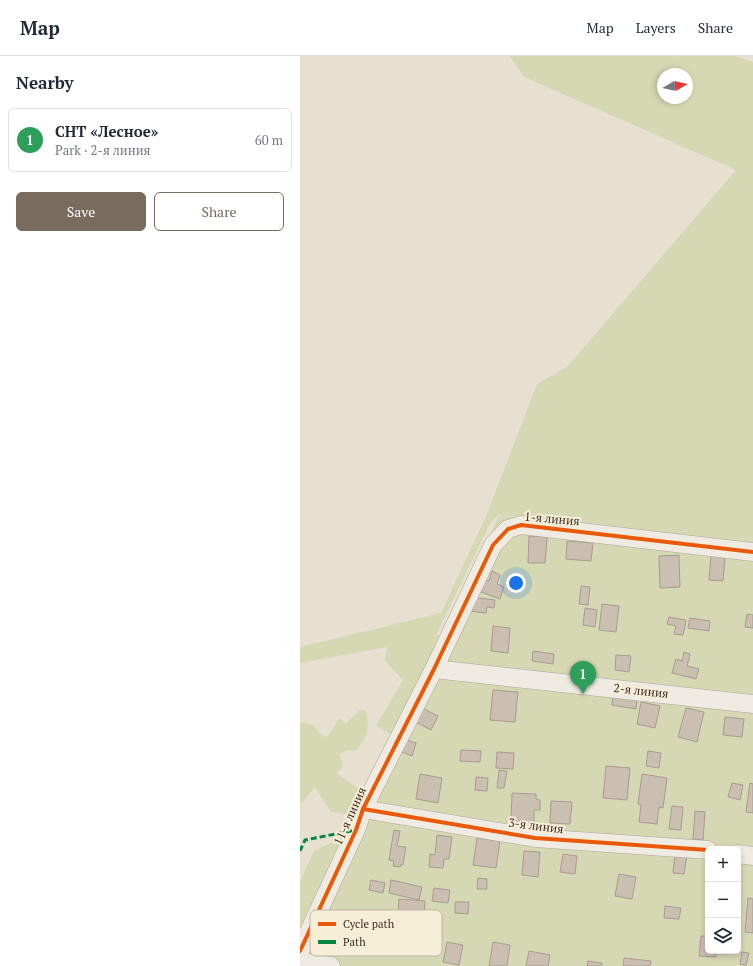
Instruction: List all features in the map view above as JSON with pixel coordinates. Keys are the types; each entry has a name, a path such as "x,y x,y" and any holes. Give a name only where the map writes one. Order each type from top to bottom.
{"street":[{"name":"1-я линия","path":"434,669 493,546 508,529 521,525 753,552"},
{"name":"2-я линия","path":"434,669 753,704"},
{"name":"11-я линия","path":"319,910 356,830 362,809 434,669"},
{"name":"3-я линия","path":"362,809 535,838 705,850"},
{"path":"741,854 753,856"},
{"name":"11-я линия","path":"300,951 310,929"},
{"path":"300,962 331,966"}],"green space":[{"path":"510,56 735,56 753,62 753,966 300,966 300,881 314,851 344,836 392,735 376,726 403,680 385,661 387,647 300,663 300,647 441,613 486,516 537,384 567,367 736,170 524,77","holes":["498,515 560,521 499,516 441,636 436,635 491,522"]},
{"path":"360,710 365,710 367,716 367,732 363,742 355,751 347,750 340,754 343,767 336,773 361,790 352,815 331,812 315,787 300,805 300,725 304,722 315,726 319,733 327,737 340,718 346,724"}],"building":[{"path":"529,536 547,537 545,563 528,563"},
{"path":"567,541 593,543 591,561 566,559"},
{"path":"679,555 680,587 660,588 659,556"},
{"path":"711,556 725,557 723,581 709,580"},
{"path":"492,571 500,575 497,584 504,587 500,599 473,589 477,577 489,581"},
{"path":"581,586 590,587 588,605 579,604"},
{"path":"471,597 495,600 494,608 487,607 486,613 469,611"},
{"path":"602,604 619,606 616,632 599,630"},
{"path":"585,608 597,610 595,627 583,625"},
{"path":"747,614 753,615 753,628 745,627"},
{"path":"669,617 686,620 683,635 674,634 676,626 667,624"},
{"path":"690,618 710,621 709,631 688,628"},
{"path":"493,626 510,628 508,653 491,651"},
{"path":"533,651 554,654 553,664 532,661"},
{"path":"684,652 690,654 687,666 699,669 696,679 672,673 676,659 682,661"},
{"path":"616,655 631,656 629,672 615,670"},
{"path":"493,690 518,692 515,722 490,720"},
{"path":"613,696 637,699 636,709 612,705"},
{"path":"641,702 660,706 655,728 637,724"},
{"path":"418,706 438,716 431,730 412,720"},
{"path":"686,708 704,712 697,742 678,737"},
{"path":"725,717 744,719 742,737 723,735"},
{"path":"403,739 416,743 412,756 399,751"},
{"path":"461,750 481,751 480,762 460,761"},
{"path":"648,751 661,753 659,768 646,766"},
{"path":"497,752 514,753 513,769 496,768"},
{"path":"606,766 630,768 627,800 603,798"},
{"path":"499,770 507,771 504,788 497,788"},
{"path":"420,774 442,778 438,803 416,799"},
{"path":"642,774 667,778 663,808 659,807 657,824 639,822 641,805 638,804"},
{"path":"476,777 488,778 487,791 475,790"},
{"path":"732,783 743,785 740,800 728,797"},
{"path":"750,783 753,784 753,813 746,812"},
{"path":"512,793 536,794 536,799 540,800 540,810 534,810 534,823 511,822"},
{"path":"551,801 572,802 570,824 550,823"},
{"path":"672,806 683,807 681,830 669,829"},
{"path":"695,811 705,812 703,840 693,839"},
{"path":"394,830 400,831 397,846 406,847 403,865 401,864 400,867 393,866 394,861 389,860"},
{"path":"437,835 452,837 449,859 444,859 443,868 429,867 430,854 435,855"},
{"path":"477,838 500,841 496,868 473,865"},
{"path":"524,851 540,852 538,877 522,875"},
{"path":"675,852 687,854 684,874 673,873"},
{"path":"563,854 577,856 575,874 560,872"},
{"path":"619,874 636,877 632,899 615,896"},
{"path":"478,878 487,879 487,889 477,889"},
{"path":"371,880 385,883 383,893 369,890"},
{"path":"391,880 422,887 419,900 389,893"},
{"path":"434,888 450,890 448,903 432,901"},
{"path":"748,898 753,899 753,933 745,932"},
{"path":"399,899 425,901 424,910 398,910"},
{"path":"455,902 469,902 468,914 455,913"},
{"path":"665,906 681,908 679,919 664,918"},
{"path":"310,936 310,948 305,945"},
{"path":"701,936 705,936 705,954 716,954 716,957 699,956"},
{"path":"447,942 463,945 459,965 443,962"},
{"path":"493,942 510,945 507,966 489,966"},
{"path":"529,951 550,955 548,966 526,966"},
{"path":"742,952 749,953 746,965 740,964"},
{"path":"624,958 651,961 650,966 623,966"},
{"path":"588,961 602,963 602,966 587,966"}],"marked path":[{"path":"300,851 305,840 356,830"}],"cycle path":[{"path":"319,910 356,830 363,809 434,669 493,545 508,529 521,525 753,552"},
{"path":"363,809 535,838 705,850"},
{"path":"300,951 310,929"}],"place":[{"name":"СНТ «Лесное»","path":"583,694"}]}
